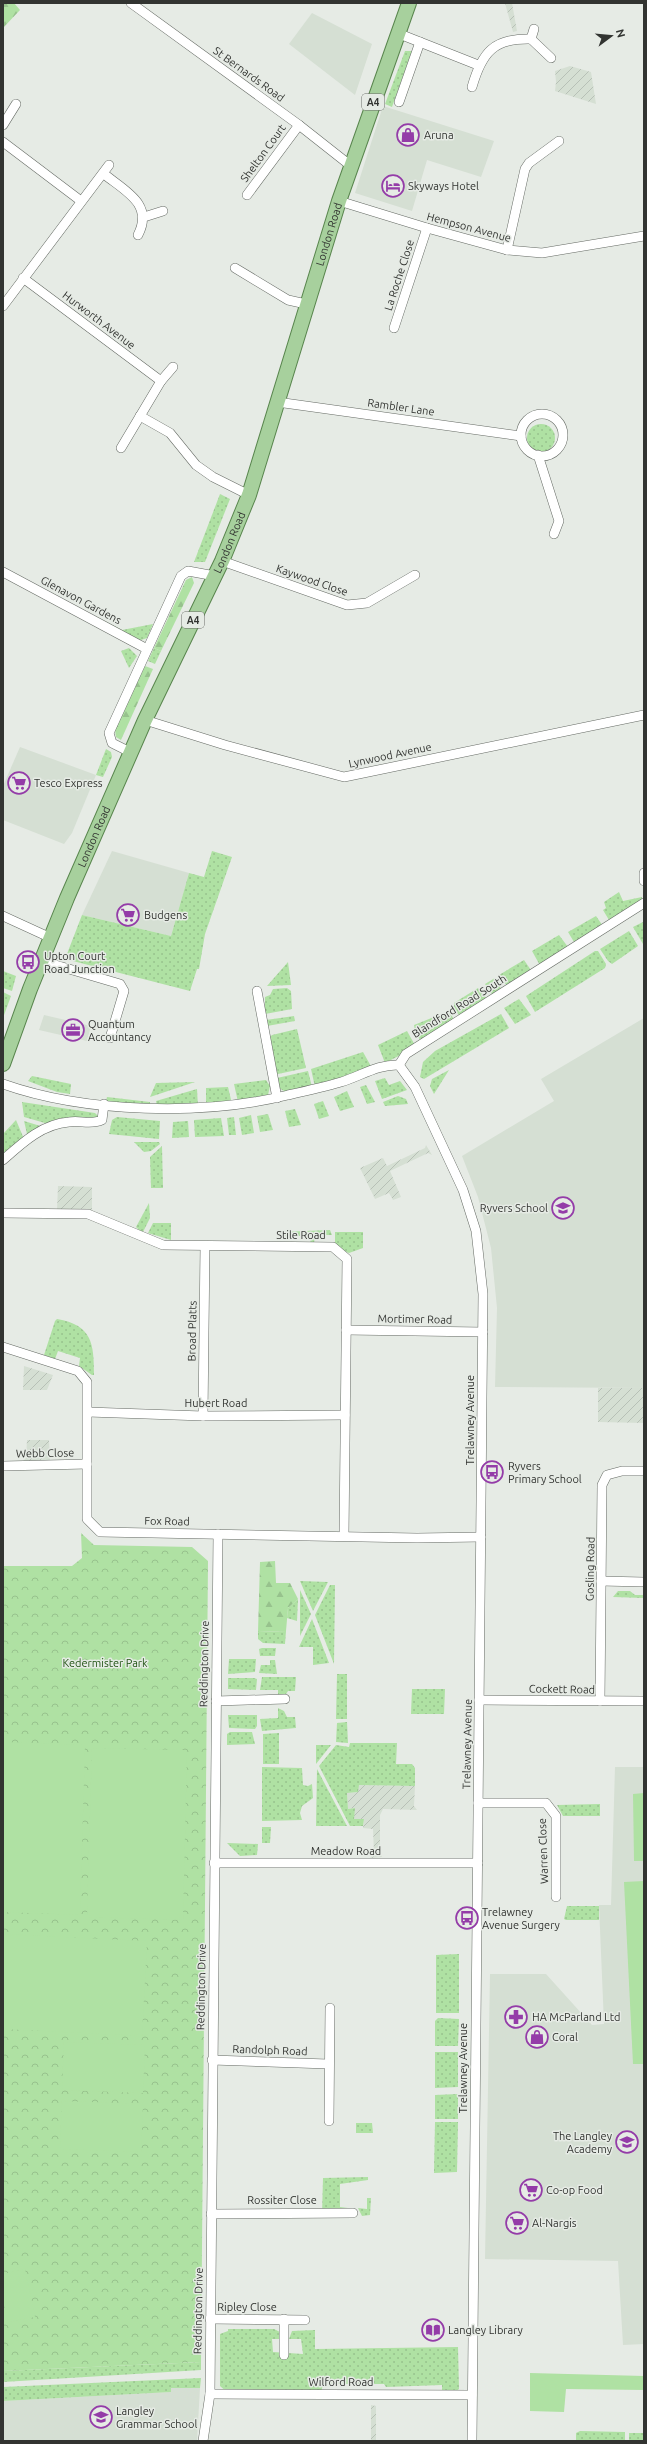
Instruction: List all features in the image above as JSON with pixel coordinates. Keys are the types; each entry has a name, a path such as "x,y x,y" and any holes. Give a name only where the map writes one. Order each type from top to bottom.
{"main road":[{"name":"London Road","path":"3,1064 51,938 130,752 222,561 249,495 306,304 339,201 397,33 405,4"}],"street":[{"name":"St Bernards Road","path":"131,3 299,125 351,166"},
{"path":"531,39 534,29"},
{"path":"397,33 478,65"},
{"path":"472,87 478,65 495,45 514,39 531,39 552,58"},
{"path":"399,102 420,42"},
{"path":"3,125 16,104"},
{"name":"Shelton Court","path":"247,195 299,125"},
{"path":"507,250 525,169 528,163 559,141"},
{"path":"3,142 80,201"},
{"path":"3,306 80,201 104,174 109,165"},
{"path":"104,174 130,195 143,210 144,217 138,235"},
{"name":"Hempson Avenue","path":"339,201 427,228 507,250 542,253 644,236"},
{"path":"144,217 163,211"},
{"name":"La Roche Close","path":"394,328 427,228"},
{"path":"235,268 288,300 306,304"},
{"name":"Hurworth Avenue","path":"23,278 161,381"},
{"path":"121,448 161,381 173,367"},
{"name":"Rambler Lane","path":"277,402 521,436"},
{"path":"535,414 549,415 560,423 563,430 561,444 552,453 538,455 524,447 521,436 524,423 535,414"},
{"path":"140,416 170,433 196,465 213,477 249,495"},
{"path":"538,455 559,521 554,534"},
{"name":"Kaywood Close","path":"222,561 347,605 368,602 415,576"},
{"path":"130,752 112,742 109,733 182,576 188,571 196,571 215,576"},
{"name":"Glenavon Gardens","path":"3,572 147,649"},
{"name":"Lynwood Avenue","path":"145,720 225,745 344,777 644,715"},
{"path":"644,873 644,881"},
{"name":"Blandford Road South","path":"399,1065 406,1054 644,903"},
{"path":"3,916 51,938"},
{"path":"42,961 120,984 124,991 110,1038"},
{"path":"257,991 277,1098"},
{"path":"3,1036 16,1028"},
{"path":"3,1084 56,1099 182,1109 241,1105 277,1098 343,1082 386,1064 399,1065"},
{"name":"Trelawney Avenue","path":"399,1065 416,1087 463,1190 476,1231 483,1294 472,2441"},
{"path":"3,1160 32,1134 68,1122 96,1123 102,1120 104,1104"},
{"name":"Stile Road","path":"3,1213 88,1214 163,1245 333,1247 347,1259 344,1536"},
{"name":"Broad Platts","path":"203,1416 205,1246"},
{"name":"Mortimer Road","path":"346,1330 483,1332"},
{"name":"Fox Road","path":"3,1346 78,1371 87,1382 88,1519 100,1532 481,1537"},
{"name":"Hubert Road","path":"88,1412 203,1416 345,1415"},
{"name":"Webb Close","path":"3,1466 87,1464"},
{"name":"Gosling Road","path":"600,1701 602,1485 607,1475 622,1471 644,1471"},
{"name":"Reddington Drive","path":"203,2441 210,2394 218,1534"},
{"path":"601,1581 644,1582"},
{"path":"216,1701 286,1699"},
{"name":"Cockett Road","path":"479,1700 644,1701"},
{"name":"Warren Close","path":"478,1803 546,1803 556,1816 556,1898"},
{"name":"Meadow Road","path":"214,1863 478,1863"},
{"path":"329,2121 328,2064 330,2008"},
{"name":"Randolph Road","path":"212,2060 328,2064"},
{"name":"Rossiter Close","path":"211,2214 353,2213"},
{"name":"Ripley Close","path":"210,2319 305,2320"},
{"name":"Ripley Close","path":"284,2320 284,2355"},
{"name":"Wilford Road","path":"210,2394 472,2395"}],"shaded area":[{"path":"505,3 512,3 517,31 513,32"},
{"path":"312,13 372,44 355,95 289,44"},
{"path":"570,66 591,72 596,104 555,91 555,71"},
{"path":"383,106 494,141 481,177 427,160 412,211 355,193"},
{"path":"20,747 96,775 72,833 64,844 3,820 3,786"},
{"path":"112,851 189,873 171,936 82,915"},
{"path":"44,1015 91,1026 87,1041 39,1030"},
{"name":"Ryvers School","path":"644,1018 644,1388 495,1387 497,1308 491,1248 478,1197 462,1156 554,1101 541,1079"},
{"path":"426,1145 432,1155 428,1153 390,1171 401,1197 393,1200 389,1193 375,1199 360,1168 383,1158 387,1166 425,1148"},
{"path":"58,1186 92,1187 92,1211 57,1210"},
{"path":"24,1366 53,1375 47,1390 23,1390"},
{"path":"598,1388 644,1388 644,1423 598,1422"},
{"path":"27,1440 49,1440 50,1461 23,1461 26,1458"},
{"path":"615,1767 644,1767 644,2344 623,2345 618,2261 485,2259 490,1974 546,1974 592,2025 604,2024 599,1905 611,1905"},
{"path":"358,1785 415,1786 414,1806 417,1810 383,1809 380,1815 380,1853 382,1857 370,1858 374,1853 373,1829 363,1828 364,1819 354,1819 354,1808 348,1809 347,1793 358,1792"},
{"name":"Langley Grammar School","path":"171,2388 200,2388 197,2441 3,2441 3,2401 170,2392"},
{"path":"371,2405 376,2406 376,2441 371,2441"}],"green space":[{"path":"3,3 14,3 20,10 3,28"},
{"path":"405,51 412,51 392,107 385,104"},
{"path":"541,424 551,428 555,438 551,448 541,452 531,448 527,438 531,428"},
{"path":"220,494 230,499 205,562 194,562"},
{"path":"192,577 194,583 161,651 154,648 186,580"},
{"path":"99,618 122,630 153,624 147,638 138,641 96,619"},
{"path":"129,648 137,656 129,668 121,651"},
{"path":"154,648 161,651 155,664 148,661"},
{"path":"145,666 153,669 121,740 116,737 115,730"},
{"path":"106,749 111,752 112,757 103,777 96,775"},
{"path":"212,851 232,857 205,934 199,969 197,969 190,991 65,959 82,915 171,936 189,873 204,877"},
{"path":"619,892 623,901 642,897 641,904 612,925 603,910 606,908 604,902"},
{"path":"596,916 605,929 577,947 568,932"},
{"path":"643,922 644,923 643,944 633,927"},
{"path":"629,931 638,946 612,964 608,961 600,949"},
{"path":"559,935 571,951 542,969 532,951"},
{"path":"595,951 598,951 606,964 605,968 535,1012 526,996"},
{"path":"524,960 535,976 510,990 499,975"},
{"path":"288,962 291,985 267,986"},
{"path":"3,971 16,976 12,991 3,988"},
{"path":"495,978 504,994 495,999 485,984"},
{"path":"287,988 291,991 292,1009 265,1014 265,997 270,995 273,989"},
{"path":"478,988 490,1003 462,1020 454,1008 454,1003"},
{"path":"3,992 11,996 3,1018"},
{"path":"519,999 531,1015 515,1024 504,1008"},
{"path":"449,1011 456,1023 422,1043 415,1032 414,1025"},
{"path":"501,1014 509,1028 424,1079 420,1077 423,1062 435,1051"},
{"path":"294,1016 295,1021 267,1026 266,1020"},
{"path":"297,1029 306,1068 278,1074 276,1073 269,1038 272,1035"},
{"path":"407,1031 416,1047 385,1063 378,1045"},
{"path":"363,1052 372,1068 315,1087 311,1069"},
{"path":"449,1070 434,1094 430,1086 432,1079"},
{"path":"308,1071 312,1087 289,1094 279,1088 277,1078"},
{"path":"32,1076 71,1084 70,1094 57,1092 28,1081"},
{"path":"385,1078 389,1085 400,1081 407,1090 382,1099 375,1081"},
{"path":"266,1080 270,1086 268,1095 238,1102 234,1084"},
{"path":"195,1082 150,1097 156,1083"},
{"path":"366,1085 375,1102 367,1104 360,1087"},
{"path":"228,1087 232,1104 206,1104 206,1088"},
{"path":"197,1089 198,1107 157,1106 156,1101"},
{"path":"347,1091 354,1107 340,1111 334,1097"},
{"path":"398,1096 406,1099 408,1104 385,1106 383,1102"},
{"path":"107,1097 150,1102 150,1106 106,1103"},
{"path":"323,1101 329,1116 319,1119 314,1104"},
{"path":"22,1102 95,1113 100,1118 52,1125 24,1117"},
{"path":"295,1109 301,1125 289,1127 285,1111"},
{"path":"268,1114 273,1130 260,1132 257,1116"},
{"path":"251,1115 254,1133 242,1135 239,1118"},
{"path":"117,1117 160,1121 159,1139 109,1134 112,1120"},
{"path":"234,1117 236,1135 229,1135 227,1118"},
{"path":"221,1118 224,1136 195,1137 194,1120"},
{"path":"16,1120 24,1139 3,1158 3,1134"},
{"path":"24,1121 47,1128 28,1138"},
{"path":"188,1121 189,1137 172,1138 173,1122"},
{"path":"134,1142 159,1142 160,1144 151,1151 144,1152"},
{"path":"162,1146 163,1188 151,1188 150,1157"},
{"path":"149,1203 150,1218 143,1232 141,1232 136,1227"},
{"path":"153,1223 171,1223 171,1240 148,1233"},
{"path":"330,1230 332,1235 315,1235 314,1244 310,1245 311,1236 281,1236 280,1232"},
{"path":"335,1232 363,1232 363,1248 349,1253 335,1247"},
{"path":"57,1319 78,1326 89,1337 92,1345 94,1375 79,1366 80,1358 58,1351 55,1359 44,1355 55,1321"},
{"name":"Kedermister Park","path":"81,1533 94,1545 192,1547 208,1561 201,2362 3,2371 3,1566 72,1566 82,1558"},
{"path":"275,1561 276,1583 290,1583 298,1599 288,1608 286,1631 258,1632 260,1562"},
{"path":"300,1581 328,1582 313,1611"},
{"path":"330,1585 335,1585 334,1664 315,1615"},
{"path":"300,1590 311,1614 300,1636"},
{"path":"618,1591 630,1591 635,1595 644,1595 644,1598 613,1597"},
{"path":"298,1599 297,1621 287,1618 288,1608"},
{"path":"312,1619 329,1663 313,1665 313,1647 299,1647"},
{"path":"286,1631 285,1644 263,1643 258,1639 258,1632"},
{"path":"276,1648 275,1656 260,1656 259,1649"},
{"path":"229,1659 256,1659 255,1672 228,1674"},
{"path":"270,1660 275,1660 277,1674 259,1673 261,1665 270,1665"},
{"path":"337,1674 347,1674 347,1719 336,1719"},
{"path":"262,1677 296,1677 295,1691 288,1691 284,1697 278,1699 278,1690 260,1690"},
{"path":"228,1678 257,1679 256,1690 228,1689"},
{"path":"412,1689 445,1689 444,1714 411,1714"},
{"path":"278,1708 284,1711 287,1717 295,1717 296,1728 262,1731 260,1719 278,1718"},
{"path":"228,1715 257,1715 257,1726 255,1729 229,1728"},
{"path":"347,1722 348,1743 336,1742 337,1723"},
{"path":"230,1732 252,1732 255,1744 227,1745 227,1734"},
{"path":"279,1733 279,1764 263,1764 263,1734"},
{"path":"3,1742 85,1745 80,1915 3,1912"},
{"path":"350,1743 397,1743 396,1764 412,1764 415,1768 415,1786 359,1785 358,1792 347,1793 348,1809 355,1808 354,1819 364,1819 363,1826 350,1826 319,1766 336,1745 349,1747"},
{"path":"316,1745 331,1745 316,1764"},
{"path":"92,1748 187,1750 183,1920 87,1917"},
{"path":"262,1767 302,1768 303,1785 308,1786 312,1784 313,1798 302,1806 300,1813 302,1820 262,1821"},
{"path":"317,1769 347,1826 316,1826"},
{"path":"644,1793 644,1861 634,1861 633,1794"},
{"path":"600,1804 600,1816 563,1816 557,1805"},
{"path":"262,1827 271,1827 270,1843 262,1843"},
{"path":"227,1843 258,1844 257,1855 240,1856"},
{"path":"644,1881 644,2064 633,2064 624,1882"},
{"path":"567,1906 599,1906 599,1920 566,1920 564,1919"},
{"path":"3,1934 147,1941 142,2036 3,2029"},
{"path":"459,1954 459,2013 436,2013 436,1955"},
{"path":"438,2018 459,2019 458,2046 435,2046 435,2021"},
{"path":"64,2042 145,2045 143,2093 62,2090"},
{"path":"435,2052 458,2052 458,2087 435,2088"},
{"path":"458,2094 458,2119 435,2119 435,2095"},
{"path":"62,2101 143,2104 141,2152 60,2149"},
{"path":"435,2122 458,2122 457,2172 434,2173"},
{"path":"356,2123 372,2123 373,2133 356,2133"},
{"path":"368,2177 368,2180 340,2184 340,2207 348,2208 348,2212 322,2215 323,2178"},
{"path":"367,2198 371,2198 370,2215 362,2216 358,2208 367,2209"},
{"path":"25,2269 35,2317 8,2322 3,2300 3,2274"},
{"path":"228,2329 274,2329 280,2332 282,2339 272,2339 273,2352 303,2354 301,2339 289,2339 292,2331 315,2330 315,2349 458,2347 459,2389 455,2392 442,2391 442,2385 386,2387 384,2384 323,2384 321,2393 229,2394 220,2386 220,2334 228,2331"},
{"path":"201,2362 201,2370 3,2382 3,2371"},
{"path":"530,2373 644,2376 644,2390 566,2389 564,2412 530,2411"},
{"path":"201,2378 200,2388 171,2388 171,2392 3,2401 3,2387"},
{"path":"580,2431 625,2432 625,2441 576,2441 576,2433"},
{"path":"629,2433 644,2433 644,2441 629,2441"}],"place":[{"name":"Aruna","path":"408,135"},
{"name":"Skyways Hotel","path":"393,186"},
{"name":"Tesco Express","path":"19,783"},
{"name":"Budgens","path":"128,915"},
{"name":"Upton Court Road Junction","path":"28,962"},
{"name":"Quantum Accountancy","path":"73,1030"},
{"name":"Ryvers School","path":"563,1208"},
{"name":"Ryvers Primary School","path":"492,1472"},
{"name":"Trelawney Avenue Surgery","path":"467,1918"},
{"name":"HA McParland Ltd","path":"516,2017"},
{"name":"Coral","path":"537,2037"},
{"name":"The Langley Academy","path":"627,2142"},
{"name":"Co-op Food","path":"531,2190"},
{"name":"Al-Nargis","path":"517,2223"},
{"name":"Langley Library","path":"433,2330"},
{"name":"Langley Grammar School","path":"101,2417"}]}
